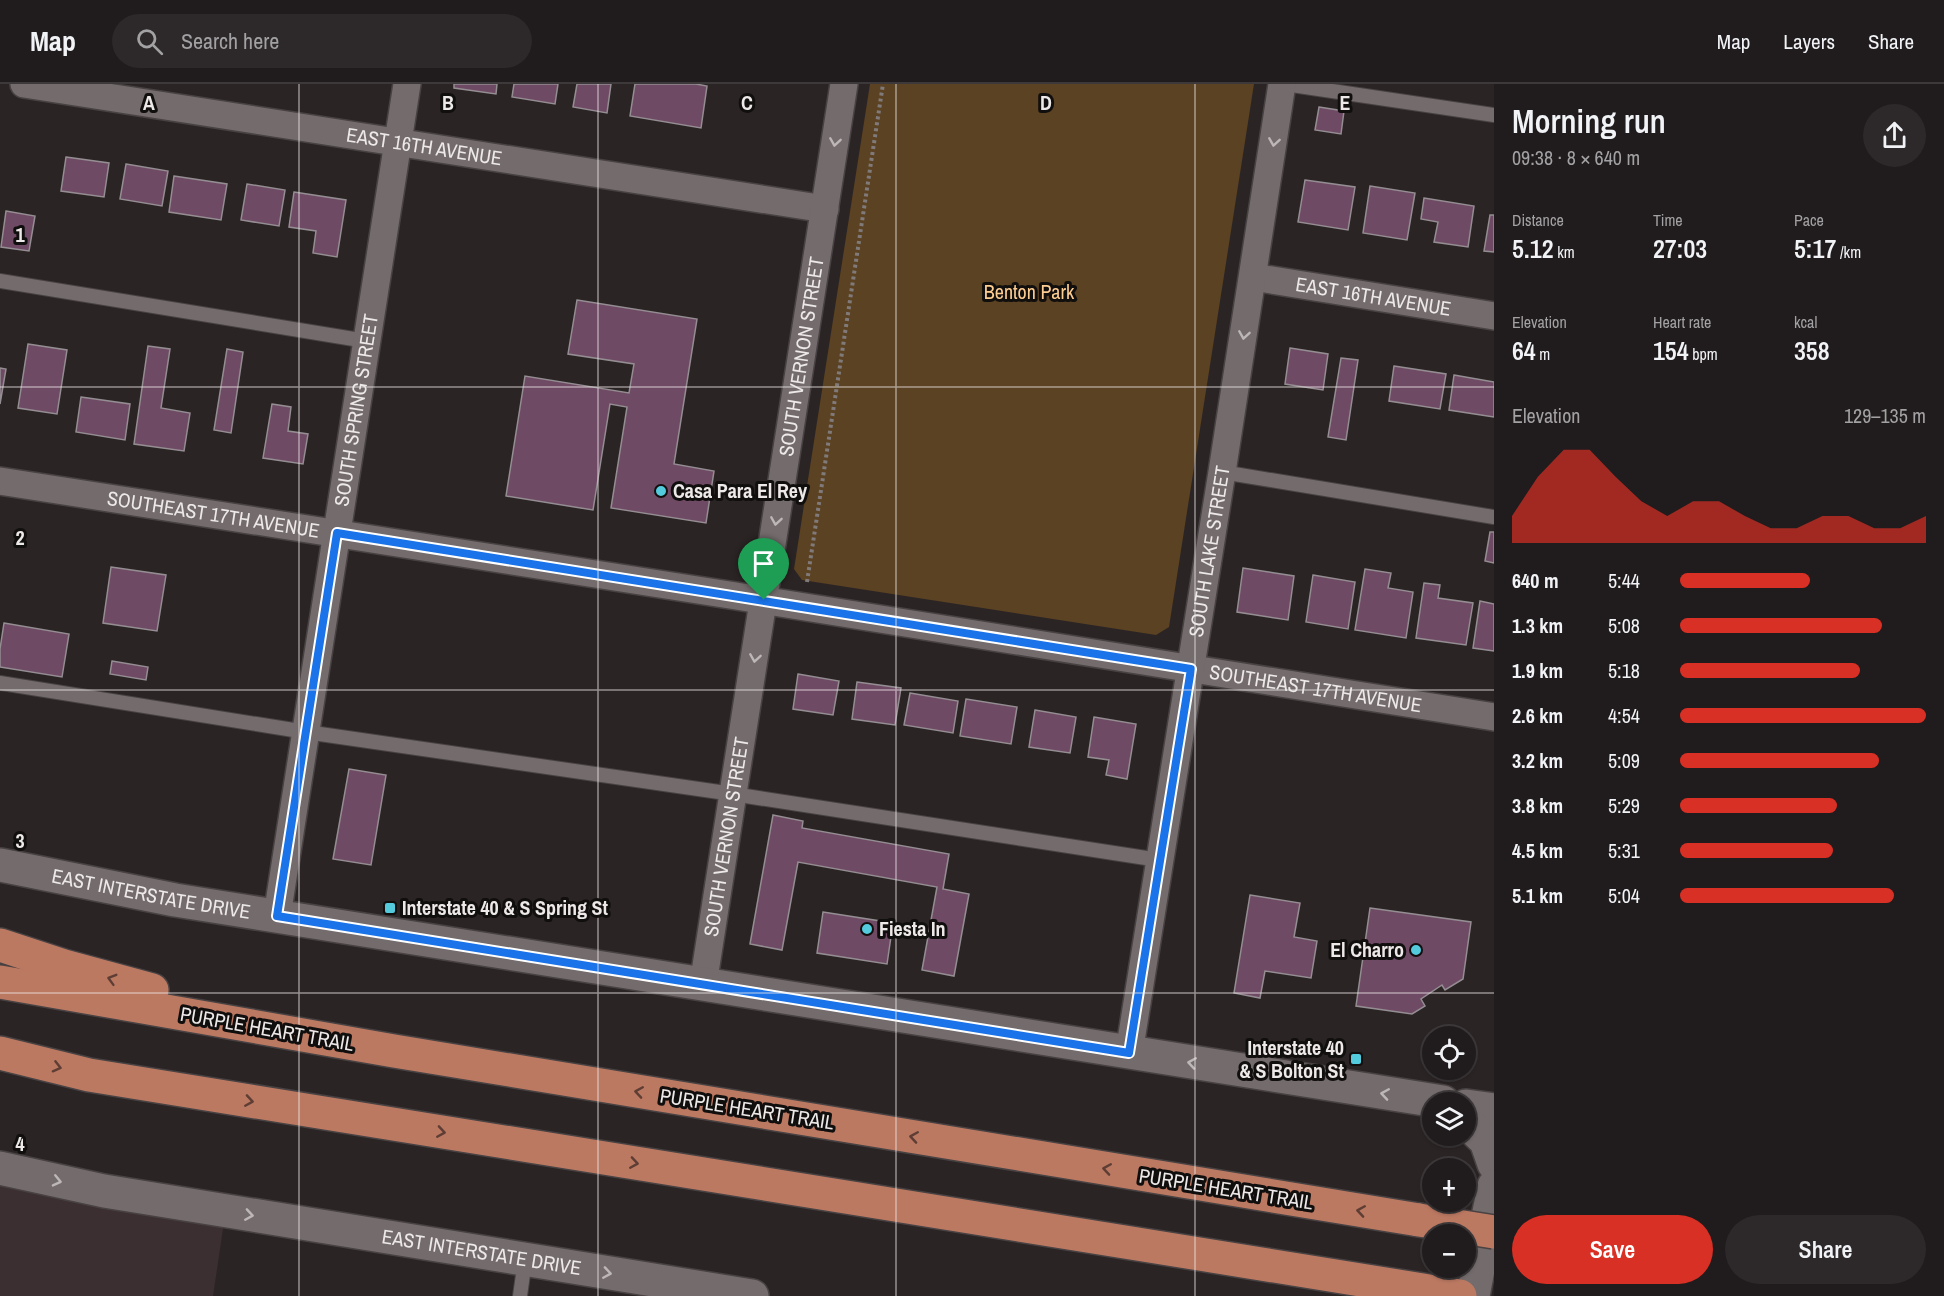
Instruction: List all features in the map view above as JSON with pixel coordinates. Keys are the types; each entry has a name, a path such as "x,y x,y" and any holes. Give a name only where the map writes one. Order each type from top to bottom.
{"highway":[{"path":"0,945 64,966 330,1040"},
{"name":"PURPLE HEART TRAIL","path":"0,982 330,1040 1494,1232"},
{"path":"0,1053 89,1075 1460,1296"}],"main road":[{"name":"EAST INTERSTATE DRIVE","path":"0,865 175,900 1422,1100"},
{"path":"1476,1107 1494,1110"},
{"path":"1476,1132 1486,1141 1494,1164"},
{"name":"EAST INTERSTATE DRIVE","path":"0,1168 104,1191 716,1293 752,1296"},
{"path":"1473,1296 1494,1186"}],"street":[{"name":"EAST 16TH AVENUE","path":"24,84 825,210"},
{"name":"SOUTH SPRING STREET","path":"277,916 407,84"},
{"name":"SOUTH VERNON STREET","path":"703,986 844,84"},
{"name":"SOUTH LAKE STREET","path":"1129,1053 1284,84"},
{"name":"EAST 16TH AVENUE","path":"1253,277 1494,316"},
{"name":"SOUTHEAST 17TH AVENUE","path":"0,481 1494,717"}],"lane":[{"path":"1284,84 1494,115"},
{"path":"0,281 366,340"},
{"path":"1222,472 1494,517"},
{"path":"0,683 306,732 733,794 1160,860"},
{"path":"520,1296 525,1260"}],"path":[{"path":"806,586 883,84"}],"shaded area":[{"path":"0,1183 224,1222 213,1296 0,1296"}],"green space":[{"name":"Benton Park","path":"870,84 1254,84 1169,627 1156,635 802,580 794,569"}],"building":[{"path":"454,84 497,84 496,94 454,88"},
{"path":"514,84 558,84 555,104 512,97"},
{"path":"577,84 611,84 607,113 573,107"},
{"path":"635,84 707,86 701,128 630,116"},
{"path":"1319,107 1344,111 1341,134 1315,130"},
{"path":"66,157 109,163 104,197 61,191"},
{"path":"126,164 168,171 162,206 120,199"},
{"path":"174,176 227,184 221,220 169,212"},
{"path":"1305,180 1355,187 1348,230 1298,222"},
{"path":"247,184 285,190 279,226 241,220"},
{"path":"1370,186 1415,193 1407,240 1363,233"},
{"path":"294,192 346,200 337,257 313,253 316,231 289,227"},
{"path":"1424,198 1474,206 1468,247 1434,242 1438,222 1421,219"},
{"path":"6,211 35,216 29,251 1,247"},
{"path":"1490,215 1494,215 1494,252 1484,251"},
{"path":"577,300 697,319 674,464 714,471 706,523 611,508 627,407 610,404 593,510 506,496 525,376 629,393 634,364 568,354"},
{"path":"28,344 67,350 57,414 18,408"},
{"path":"148,346 170,349 161,408 190,413 184,451 134,444"},
{"path":"1290,348 1328,354 1323,390 1285,384"},
{"path":"227,349 243,352 231,433 214,430"},
{"path":"1341,358 1358,360 1346,440 1328,437"},
{"path":"1394,366 1446,374 1440,409 1389,401"},
{"path":"0,368 6,369 0,404"},
{"path":"1454,375 1494,382 1494,417 1449,410"},
{"path":"81,397 130,404 125,440 76,432"},
{"path":"272,404 291,407 288,431 308,434 303,464 263,458"},
{"path":"1490,532 1494,532 1494,563 1485,561"},
{"path":"111,567 166,575 157,631 103,623"},
{"path":"1243,568 1294,576 1288,620 1237,612"},
{"path":"1365,569 1391,573 1388,588 1413,592 1406,638 1355,630"},
{"path":"1313,575 1355,582 1348,629 1306,622"},
{"path":"1424,583 1440,585 1438,598 1473,603 1466,645 1416,638"},
{"path":"1480,601 1494,604 1494,651 1473,648"},
{"path":"4,623 69,634 62,677 0,667"},
{"path":"112,661 148,667 146,680 110,674"},
{"path":"798,674 839,681 833,715 793,709"},
{"path":"857,682 901,688 895,725 852,719"},
{"path":"910,693 958,701 953,733 904,725"},
{"path":"966,699 1017,707 1011,744 960,736"},
{"path":"1035,710 1076,717 1070,753 1029,747"},
{"path":"1094,717 1136,724 1127,779 1106,775 1109,760 1088,757"},
{"path":"349,769 386,775 371,865 333,859"},
{"path":"773,815 803,821 802,828 949,854 943,889 969,894 954,976 922,970 937,887 798,862 782,950 750,944"},
{"path":"1250,895 1300,903 1294,937 1317,941 1311,978 1265,971 1260,998 1234,993"},
{"name":"El Charro","path":"1370,908 1471,922 1463,979 1445,990 1442,985 1421,999 1425,1006 1412,1014 1356,1006"},
{"path":"823,912 893,923 887,964 817,953"}],"place":[{"name":"Casa Para El Rey","path":"661,491"},
{"name":"Interstate 40 & S Spring St","path":"390,908"},
{"name":"Fiesta In","path":"867,929"},
{"name":"El Charro","path":"1416,950"},
{"name":"Interstate 40 & S Bolton St","path":"1356,1059"}],"route":[{"path":"337,533 764,600 1191,669 1129,1053 277,916 337,533"}]}
